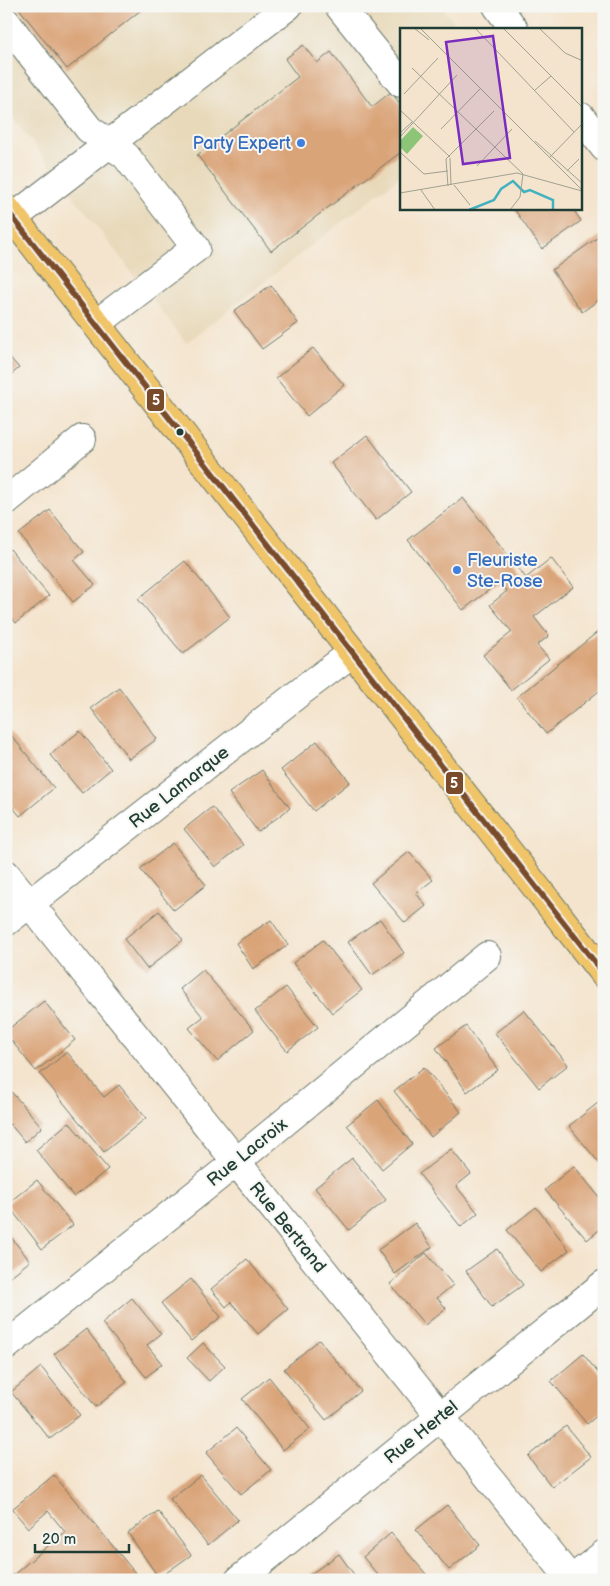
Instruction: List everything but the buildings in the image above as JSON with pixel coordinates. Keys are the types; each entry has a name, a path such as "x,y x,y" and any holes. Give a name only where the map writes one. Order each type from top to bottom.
{"main road":[{"path":"10,214 604,974"}],"street":[{"path":"10,214 109,144 288,6"},
{"path":"339,6 400,82"},
{"path":"497,6 513,28"},
{"path":"6,22 89,128 126,156 196,248 96,324"},
{"path":"582,118 604,147"},
{"path":"6,500 82,439"},
{"name":"Rue Lamarque","path":"6,922 299,692 352,653"},
{"name":"Rue Bertrand","path":"6,874 571,1580"},
{"name":"Rue Lacroix","path":"6,1346 236,1162 487,956"},
{"name":"Rue Hertel","path":"239,1580 604,1284"},
{"path":"571,1580 604,1554"}],"shaded area":[{"path":"6,6 441,6 458,28 400,28 400,177 186,343 6,108"}],"transit line":[{"name":"5","path":"6,209 604,974"}],"place":[{"name":"Party Expert","path":"301,143"},
{"name":"Fleuriste Ste-Rose","path":"457,570"}]}
